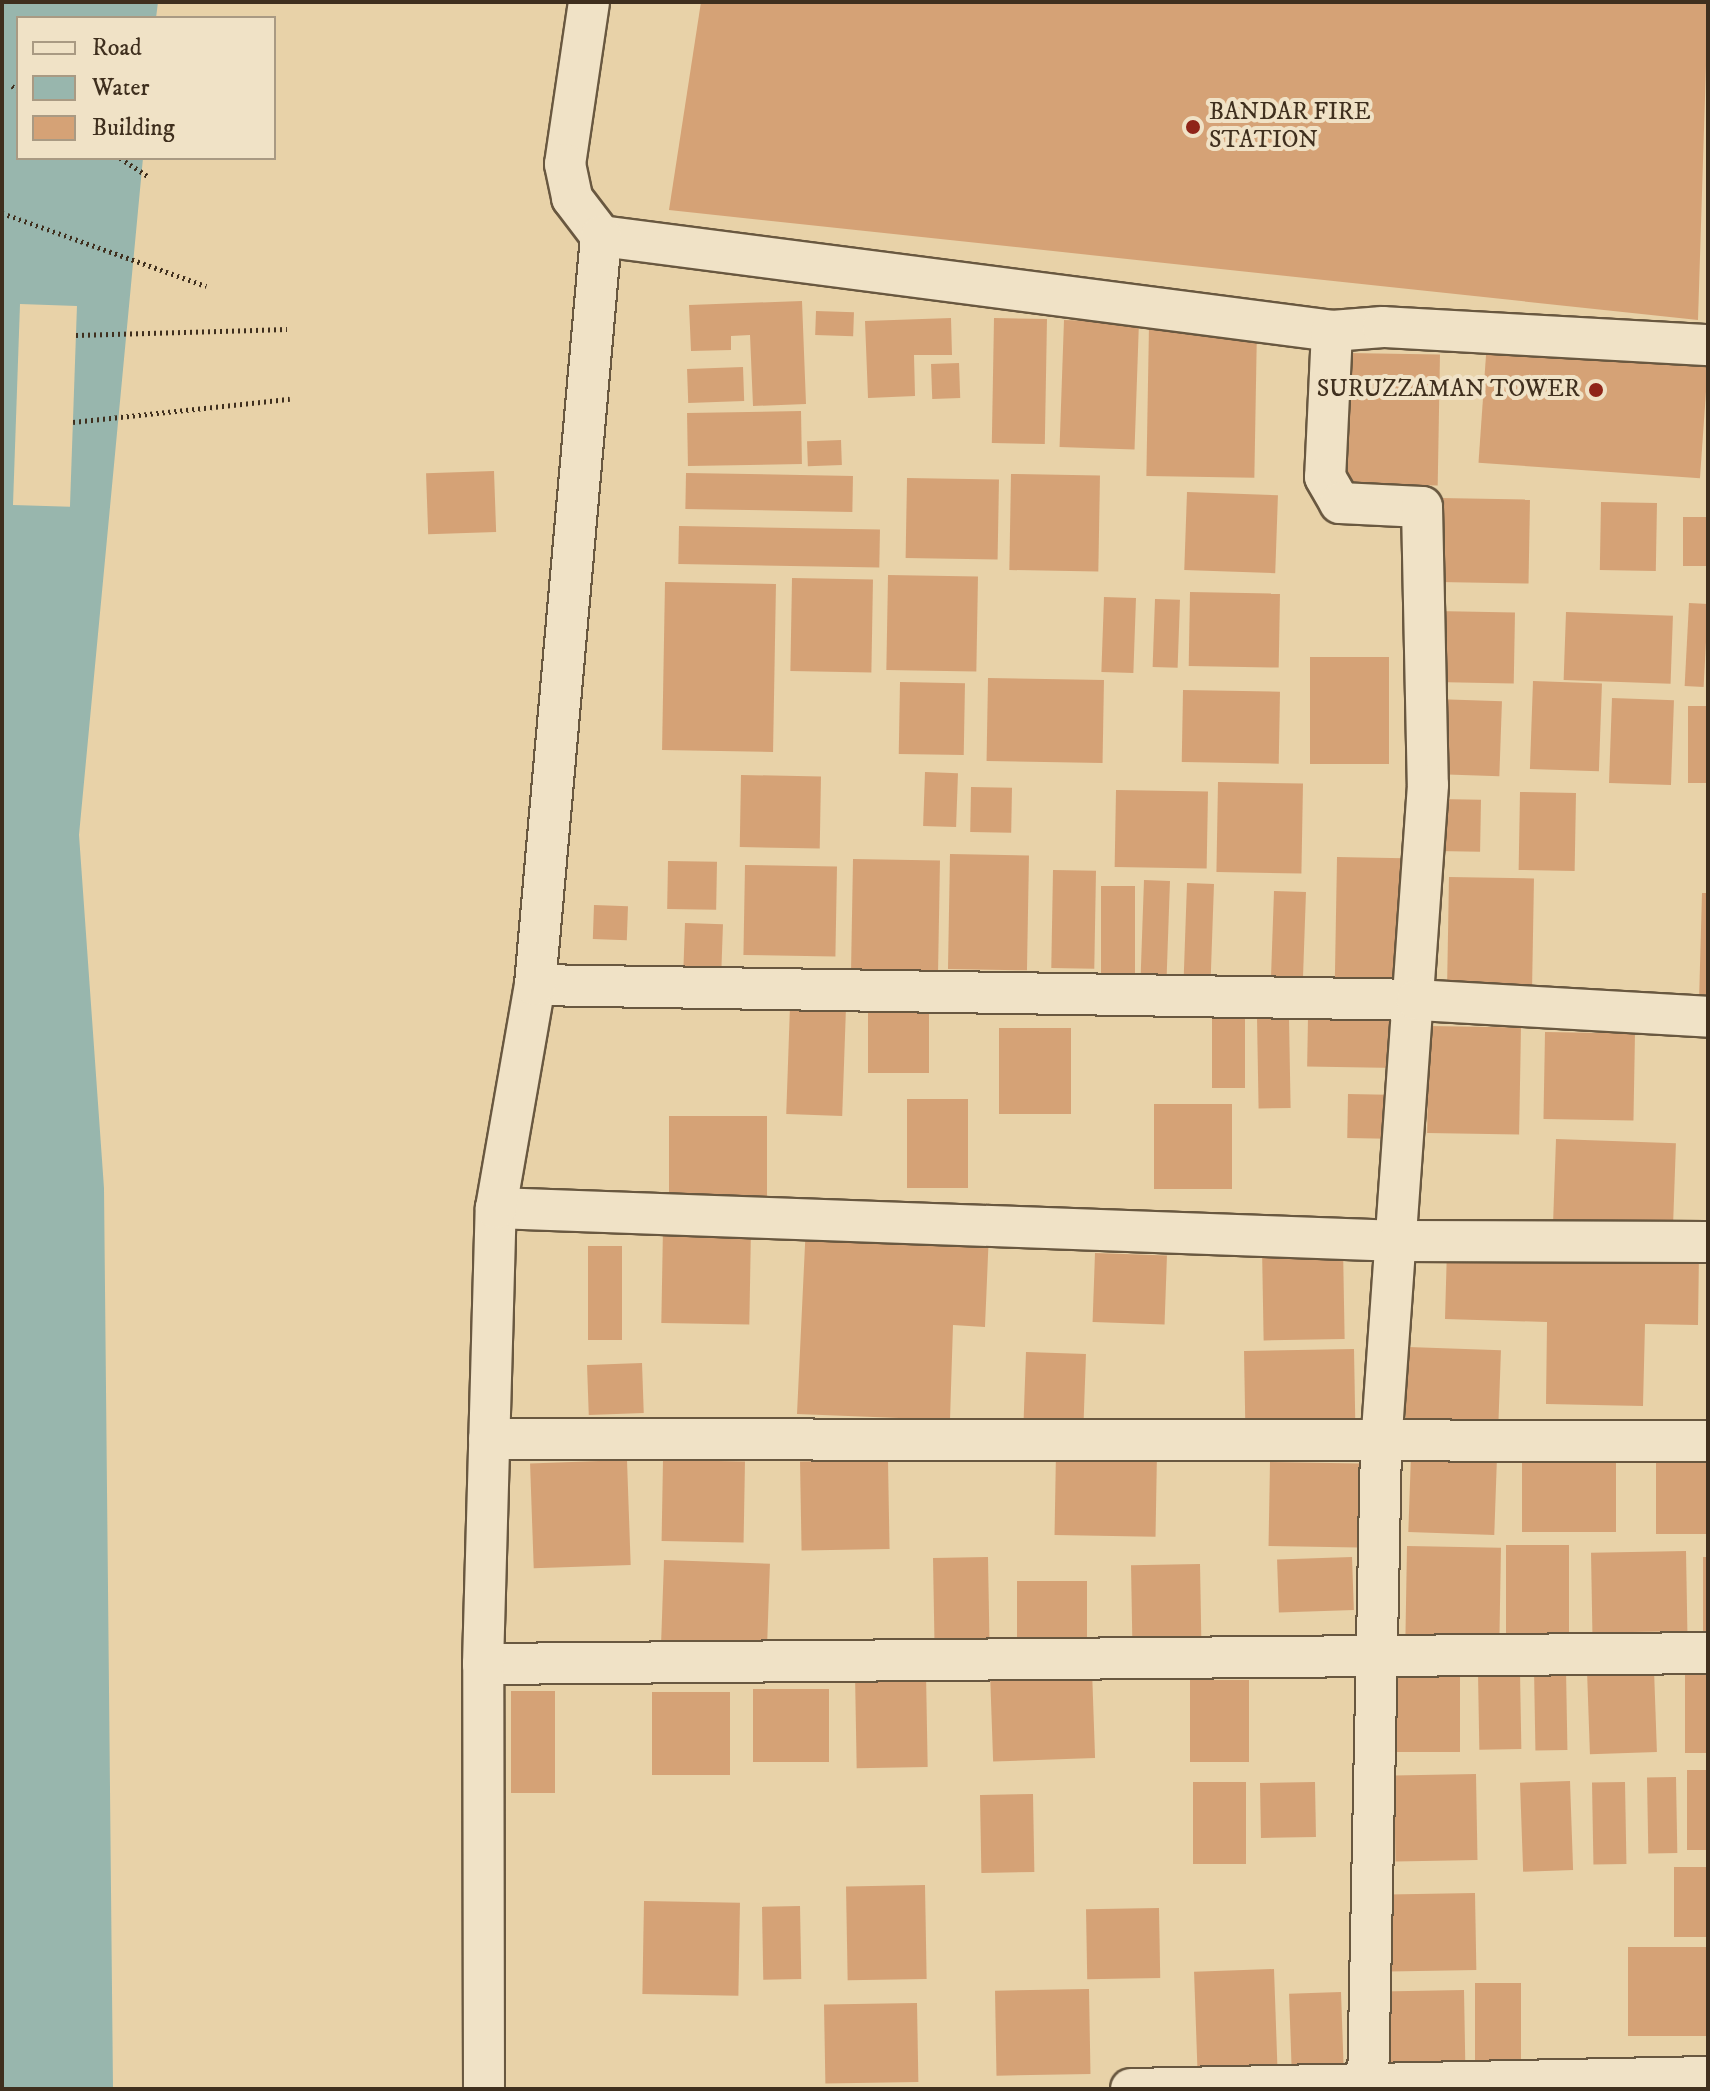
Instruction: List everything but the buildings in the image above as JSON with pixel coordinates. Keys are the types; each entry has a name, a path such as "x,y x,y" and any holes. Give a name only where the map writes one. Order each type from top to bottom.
{"street":[{"path":"484,2089 483,1664 496,1208 535,985 601,236 572,198 565,164 589,2"},
{"path":"601,236 1332,331 1383,327 1708,345"},
{"path":"1332,331 1325,477 1340,503 1422,507 1428,785 1417,1000 1381,1445 1368,2086"},
{"path":"535,985 1417,1000 1708,1017"},
{"path":"496,1208 1399,1241 1708,1242"},
{"path":"489,1439 1381,1445 1708,1441"},
{"path":"483,1664 1708,1653"},
{"path":"1131,2089 1708,2077"}],"path":[{"path":"12,86 16,89"},
{"path":"123,160 149,177"},
{"path":"2,213 206,286"},
{"path":"76,335 287,329"},
{"path":"73,422 290,399"}],"water":[{"path":"2,2 158,2 156,16 16,16 16,160 143,160 79,835 104,1188 113,2089 2,2089"}],"pier":[{"path":"20,304 77,306 70,507 13,505"}],"place":[{"name":"BANDAR FIRE STATION","path":"1193,127"},
{"name":"SURUZZAMAN TOWER","path":"1596,390"}]}
